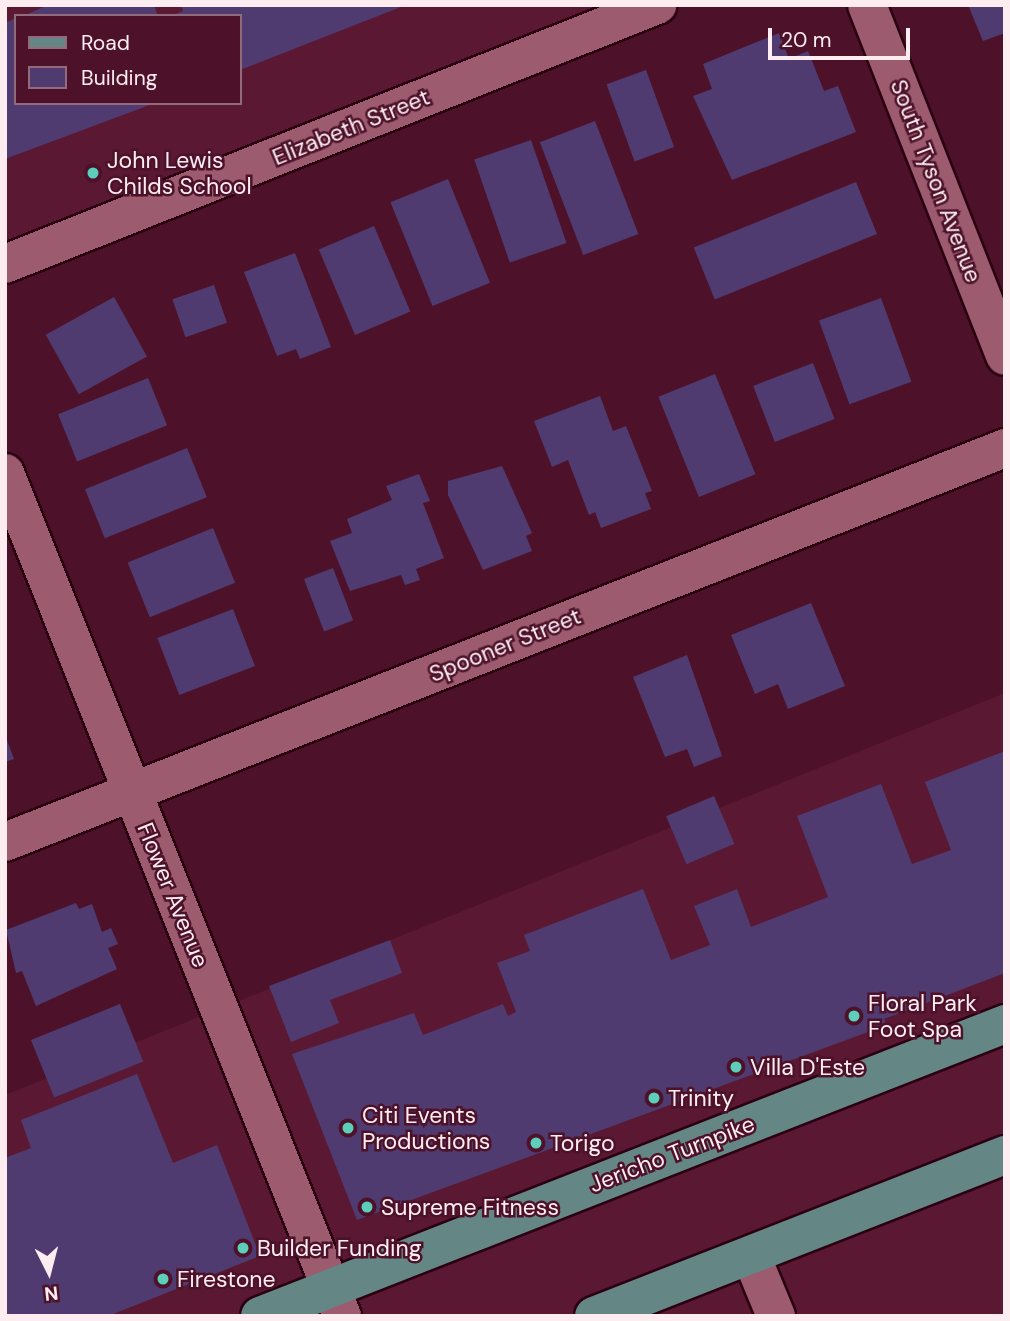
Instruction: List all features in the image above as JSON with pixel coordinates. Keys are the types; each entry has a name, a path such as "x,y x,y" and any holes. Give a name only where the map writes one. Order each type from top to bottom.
{"main road":[{"name":"Jericho Turnpike","path":"261,1316 336,1302 1005,1024"},
{"path":"594,1316 752,1258 1005,1155"}],"street":[{"name":"Elizabeth Street","path":"5,264 657,5"},
{"name":"South Tyson Avenue","path":"867,5 1005,356"},
{"name":"Spooner Street","path":"5,842 1005,448"},
{"name":"Flower Avenue","path":"5,473 336,1302"},
{"path":"752,1258 776,1316"}],"shaded area":[{"name":"John Lewis Childs School","path":"5,5 606,5 5,242"},
{"path":"1005,693 1005,1316 5,1316 5,1095"}],"building":[{"path":"48,5 154,5 157,14 28,14"},
{"path":"181,5 406,5 242,69 242,14 176,14 183,11"},
{"path":"968,5 1005,5 1005,33 983,41"},
{"path":"14,19 14,105 150,105 5,159 5,23"},
{"path":"779,33 789,59 808,51 824,91 838,86 856,132 732,180 693,96 712,89 703,64"},
{"path":"646,70 674,147 635,161 607,84"},
{"path":"595,121 638,234 583,255 540,142"},
{"path":"531,140 566,243 510,263 474,160"},
{"path":"448,179 490,283 432,306 391,202"},
{"path":"856,182 877,234 715,299 694,248"},
{"path":"374,226 410,312 355,335 319,249"},
{"path":"295,253 331,347 300,359 296,349 277,356 244,272"},
{"path":"214,285 227,323 185,337 172,299"},
{"path":"114,297 147,356 79,394 46,335"},
{"path":"881,298 911,382 849,404 819,321"},
{"path":"813,363 835,419 775,442 753,386"},
{"path":"715,374 755,474 699,497 658,397"},
{"path":"148,378 167,425 77,462 58,414"},
{"path":"600,396 613,431 626,426 652,491 645,493 651,509 601,528 595,512 589,515 568,460 552,467 534,421"},
{"path":"187,448 207,497 105,538 85,489"},
{"path":"502,466 532,533 526,536 532,551 483,570 448,495 448,481"},
{"path":"419,474 430,501 423,503 444,558 416,569 420,580 405,585 401,575 350,591 330,541 352,533 347,519 392,500 386,486"},
{"path":"213,528 235,583 150,617 128,562"},
{"path":"333,568 353,620 324,631 304,579"},
{"path":"811,603 845,686 788,709 778,684 755,694 731,635"},
{"path":"233,609 255,666 179,695 157,638"},
{"path":"687,655 722,756 694,767 687,749 665,757 633,677"},
{"path":"5,735 14,759 5,762"},
{"path":"1005,751 1005,973 884,1019 887,1025 357,1220 292,1054 414,1013 423,1035 503,1004 508,1016 516,1012 497,963 530,951 524,935 643,889 671,960 710,945 694,906 737,889 751,927 828,897 797,816 881,784 912,864 951,850 925,782"},
{"path":"714,796 734,844 686,864 666,816"},
{"path":"76,903 79,909 92,904 102,932 111,928 118,944 108,948 117,969 36,1006 22,971 16,973 6,930"},
{"path":"390,940 402,973 330,1000 339,1023 291,1042 269,986"},
{"path":"120,1004 143,1061 54,1097 31,1040"},
{"path":"137,1074 173,1163 217,1145 260,1256 108,1316 5,1316 5,1158 31,1148 21,1120"}],"place":[{"name":"John Lewis Childs School","path":"93,173"},
{"name":"Floral Park Foot Spa","path":"854,1016"},
{"name":"Villa D'Este","path":"736,1067"},
{"name":"Trinity","path":"654,1098"},
{"name":"Citi Events Productions","path":"348,1128"},
{"name":"Torigo","path":"536,1143"},
{"name":"Supreme Fitness","path":"367,1207"},
{"name":"Builder Funding","path":"243,1248"},
{"name":"Firestone","path":"163,1279"}]}
